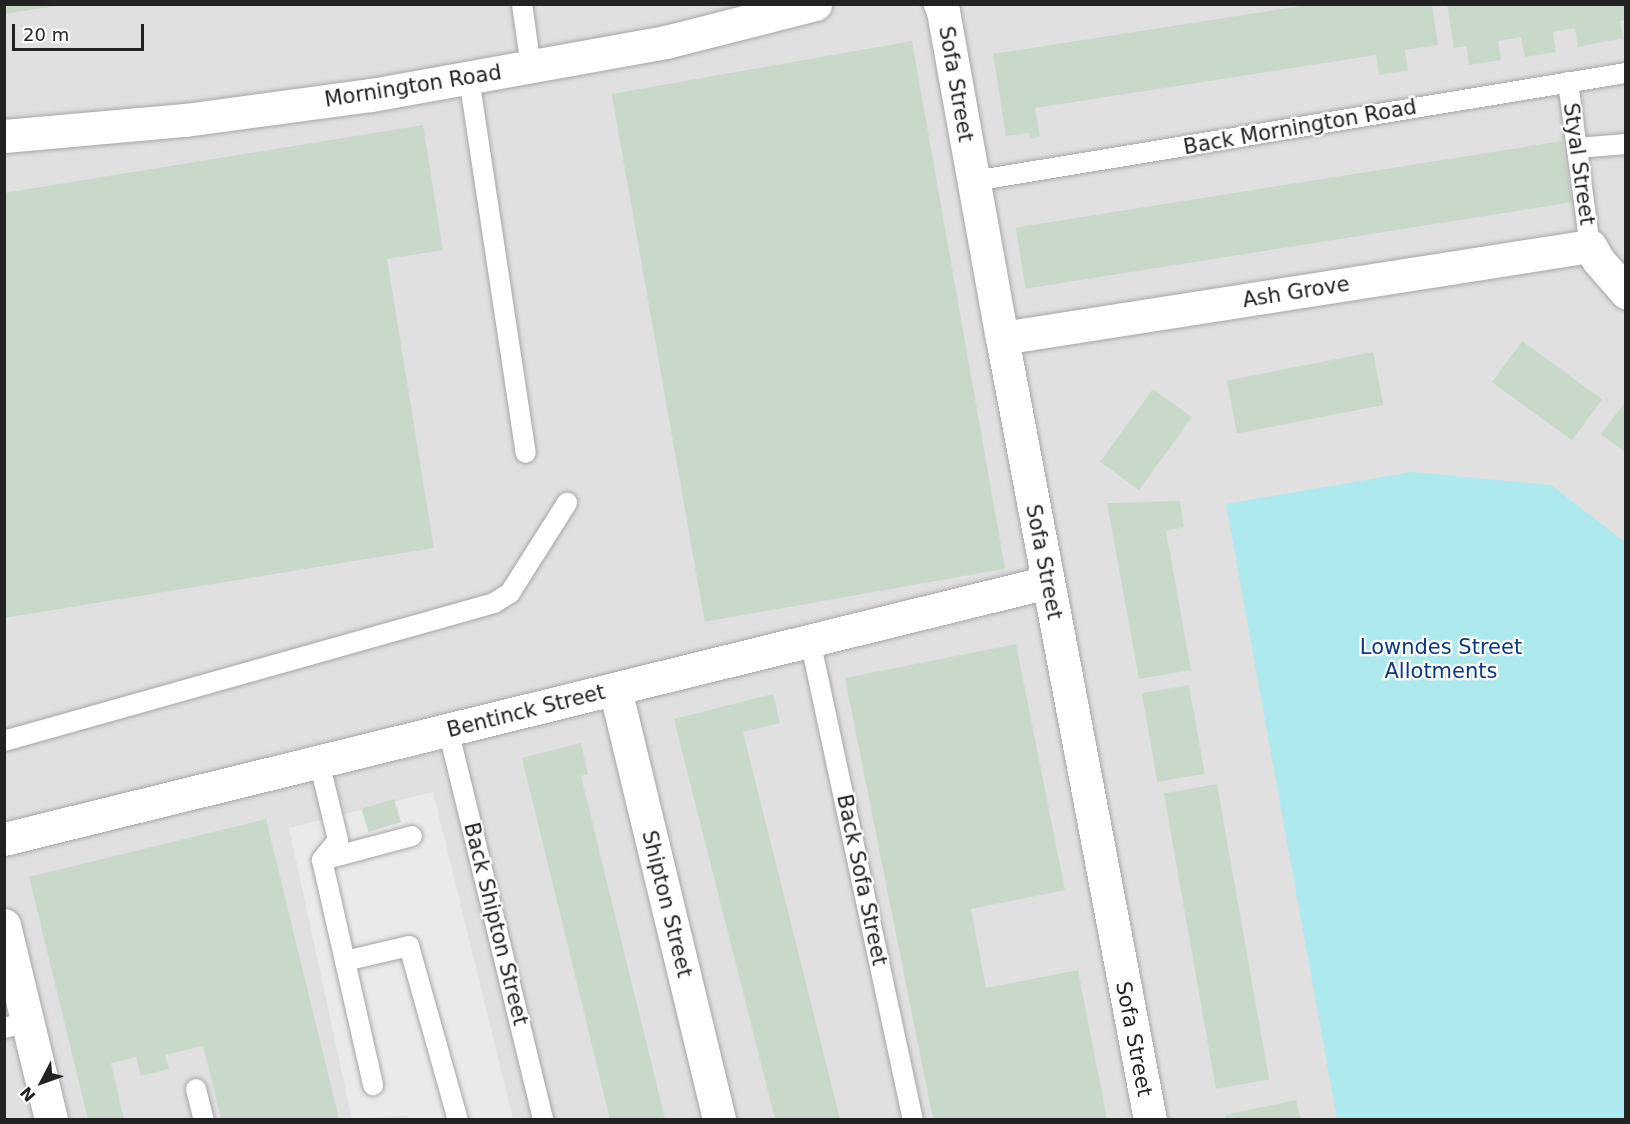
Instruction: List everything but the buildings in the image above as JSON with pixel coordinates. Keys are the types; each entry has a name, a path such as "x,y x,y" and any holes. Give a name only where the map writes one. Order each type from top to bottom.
{"street":[{"name":"Mornington Road","path":"4,136 185,120 469,78 666,42 815,4"},
{"name":"Sofa Street","path":"940,4 1047,582 1150,1119"},
{"path":"1590,246 1598,260 1626,292"},
{"name":"Ash Grove","path":"1002,338 1590,246"},
{"name":"Bentinck Street","path":"4,839 1047,582"},
{"name":"Shipton Street","path":"615,689 719,1119"},
{"path":"4,925 16,1025 51,1119"}],"lane":[{"path":"522,4 531,67"},
{"name":"Back Mornington Road","path":"974,181 1626,72"},
{"path":"469,78 526,453"},
{"name":"Styal Street","path":"1568,82 1590,246"},
{"path":"1577,148 1626,144"},
{"path":"4,741 494,603 510,593 567,503"},
{"name":"Back Sofa Street","path":"810,640 914,1119"},
{"name":"Back Shipton Street","path":"448,729 543,1119"},
{"path":"319,761 338,840 322,860"},
{"path":"322,860 412,836"},
{"path":"322,860 373,1085"},
{"path":"345,961 409,946 458,1119"},
{"path":"196,1089 204,1119"}],"shaded area":[{"path":"5,5 1625,5 1625,1119 5,1119"},
{"path":"433,792 513,1119 409,1120 407,1115 352,1119 289,828"}],"green space":[{"name":"Lowndes Street Allotments","path":"1412,472 1551,485 1625,542 1625,1119 1337,1119 1226,504"}]}
